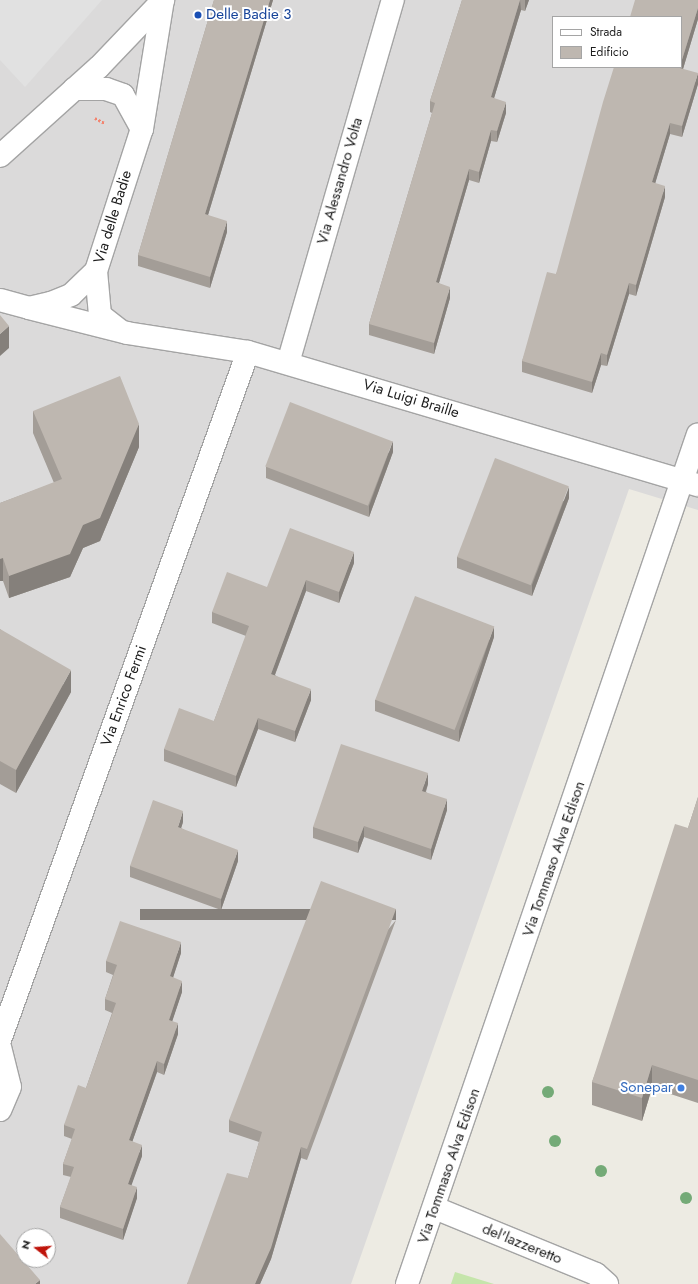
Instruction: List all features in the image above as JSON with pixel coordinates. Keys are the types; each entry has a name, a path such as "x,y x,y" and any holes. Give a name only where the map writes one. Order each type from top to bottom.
{"street":[{"name":"Via delle Badie","path":"0,156 74,88 163,0"},
{"name":"Via delle Badie","path":"29,308 72,294 96,272 142,129 163,0"},
{"name":"Via Alessandro Volta","path":"288,363 393,0"},
{"path":"74,88 106,89 123,95 142,129"},
{"name":"Via Luigi Braille","path":"96,272 100,315 120,331"},
{"path":"0,300 29,308"},
{"name":"Via Luigi Braille","path":"29,308 120,331 248,352 691,482"},
{"name":"Via Enrico Fermi","path":"0,1040 248,352"},
{"name":"Via Tommaso Alva Edison","path":"407,1284 691,482 698,434"},
{"path":"0,1047 10,1087 0,1110"},
{"name":"del'lazzeretto","path":"434,1208 596,1274 607,1284"}],"path":[{"path":"88,115 107,124 110,130"}],"shaded area":[{"path":"0,0 698,0 698,510 629,489 351,1284 0,1284"},
{"path":"0,0 102,0 25,87 0,60"}],"green space":[{"path":"455,1272 494,1284 451,1284"}],"building":[{"path":"214,0 270,0 205,214 227,221 210,277 138,255"},
{"path":"462,0 520,0 491,97 506,102 497,131 491,130 479,172 469,169 436,282 450,287 434,343 369,324 435,103 430,101"},
{"path":"635,0 698,0 698,8 682,60 682,16 630,16"},
{"path":"614,68 680,68 698,73 682,126 670,123 652,182 665,186 636,285 629,283 607,355 601,353 592,382 522,361 547,272 556,274"},
{"path":"0,315 9,326 0,334"},
{"path":"120,376 139,424 100,518 83,525 70,554 9,576 3,558 0,559 0,503 62,479 33,411"},
{"path":"290,402 393,441 368,506 265,466"},
{"path":"495,458 569,486 531,585 457,557"},
{"path":"290,528 354,552 339,592 306,580 271,674 311,689 295,731 258,718 236,776 164,749 179,708 214,721 249,626 212,612 227,572 267,587"},
{"path":"415,596 494,626 455,730 375,700"},
{"path":"0,629 71,670 16,770 0,761"},
{"path":"341,744 428,773 422,791 447,799 431,849 364,826 358,842 313,827"},
{"path":"698,797 698,1080 652,1065 642,1098 592,1082 675,824 688,828"},
{"path":"153,800 183,811 178,827 238,850 221,899 130,866"},
{"path":"321,881 396,909 307,1149 301,1147 271,1248 255,1284 187,1284 227,1173 248,1178 262,1132 229,1120"},
{"path":"120,921 181,942 170,976 182,981 169,1020 178,1023 164,1064 157,1061 129,1140 142,1145 128,1184 137,1187 123,1229 60,1207 74,1167 63,1164 75,1129 64,1125 78,1085 86,1088 116,1003 105,999 117,965 106,961"},
{"path":"0,1234 16,1252 16,1268 30,1268 40,1280 35,1284 0,1284"}],"place":[{"name":"Delle Badie 3","path":"198,15"},
{"name":"Sonepar","path":"681,1088"}]}
